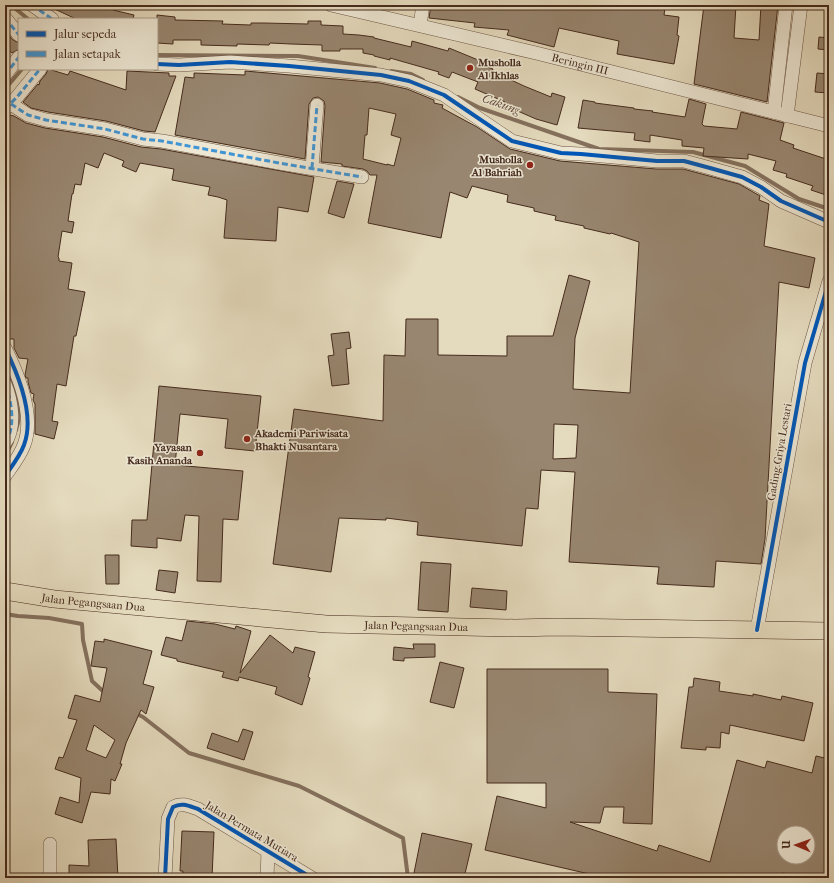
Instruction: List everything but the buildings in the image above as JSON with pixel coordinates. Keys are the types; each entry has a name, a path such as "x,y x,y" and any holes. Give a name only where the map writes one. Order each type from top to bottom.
{"main road":[{"name":"Jalan Pegangsaan Dua","path":"5,591 54,599 326,624 515,628 829,631"}],"street":[{"path":"32,5 51,18"},
{"name":"Beringin III","path":"331,5 420,25 829,126"},
{"path":"420,25 422,5"},
{"path":"774,112 786,5"},
{"path":"787,116 801,5"},
{"path":"5,18 18,34"},
{"path":"5,75 18,58"},
{"path":"158,64 179,65 230,62 289,66 381,76 409,81 444,95 512,141 561,153 657,161 684,161 742,177 781,201 829,222"},
{"path":"39,70 8,107 46,120 105,130 143,139 176,143 362,177"},
{"path":"312,168 317,105"},
{"path":"813,122 829,135"},
{"name":"Gading Griya Lestari","path":"757,630 805,363 829,281"},
{"path":"5,348 14,365 20,382 26,407 27,426 25,444 19,456 5,476"},
{"path":"5,384 12,420 9,438 5,443"},
{"name":"Jalan Permata Mutiara","path":"164,878 168,820 173,807 178,804 184,804 198,809 312,878"},
{"path":"50,844 50,878"},
{"path":"267,878 268,851"}],"waterway":[{"name":"Cakung","path":"11,5 27,18"},
{"name":"Cakung","path":"158,55 298,56 375,68"},
{"path":"5,89 21,70"},
{"name":"Cakung","path":"391,71 411,74 423,80"},
{"name":"Cakung","path":"458,97 480,108 599,149 693,152 745,166 799,199 829,209"},
{"path":"5,368 12,382 17,398 19,414 16,430"},
{"path":"5,456 12,442"},
{"path":"5,614 49,618 82,624 83,640 92,681 106,694"},
{"path":"135,713 143,717 189,753 299,786 403,838 408,878"}],"marked path":[{"path":"32,5 51,18"},
{"path":"5,18 18,34"},
{"path":"5,75 18,58"},
{"path":"5,109 39,70"},
{"path":"11,104 28,115 46,120 105,129 143,139 162,141 362,177"},
{"path":"312,168 317,105"},
{"path":"5,384 10,398 12,414 11,430 5,443"}],"cycle path":[{"path":"158,64 179,65 230,62 381,75 409,81 444,95 512,141 561,153 657,161 684,161 742,177 761,187 781,201 829,222"},
{"path":"757,630 805,363 829,281"},
{"path":"5,348 20,382 24,395 28,421 24,445 5,476"},
{"path":"165,878 168,819 173,807 182,805 198,809 312,878"}],"place":[{"name":"Musholla Al Ikhlas","path":"470,68"},
{"name":"Musholla Al Bahriah","path":"530,165"},
{"name":"Akademi Pariwisata Bhakti Nusantara","path":"247,439"},
{"name":"Yayasan Kasih Ananda","path":"200,453"}]}
